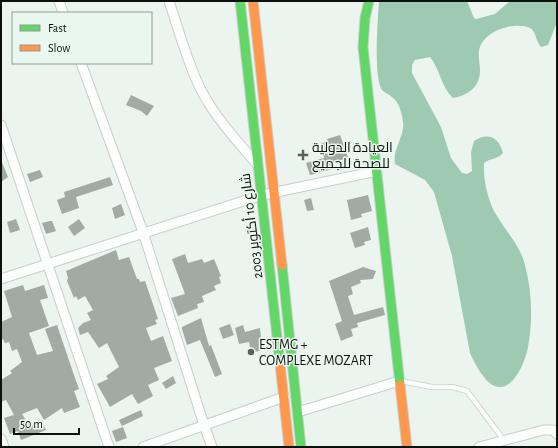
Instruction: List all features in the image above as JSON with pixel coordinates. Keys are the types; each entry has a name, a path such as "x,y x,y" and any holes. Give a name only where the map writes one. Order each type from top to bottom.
{"main road":[{"name":"شارع 10 أكتوبر 2003","path":"240,1 290,447"},
{"name":"شارع 10 أكتوبر 2003","path":"253,1 276,193 301,447"},
{"path":"369,1 365,18 363,47 399,381 408,447"}],"street":[{"path":"59,1 63,12"},
{"path":"169,1 194,75 202,91 227,129 258,165"},
{"path":"81,64 142,232 212,447"},
{"path":"1,125 109,447"},
{"path":"1,278 262,195 377,171"},
{"path":"298,412 399,381"},
{"path":"143,447 284,397"},
{"path":"479,447 544,430 553,430 557,434"},
{"path":"1,438 4,447"}],"lane":[{"path":"399,381 432,387 452,387 467,391 503,440"}],"shaded area":[{"path":"379,1 467,1 474,18 476,19 495,14 510,1 557,1 557,22 548,45 541,47 532,29 523,26 507,27 492,33 481,44 479,51 480,70 476,86 464,95 453,98 449,94 430,57 415,60 412,65 412,73 441,127 451,158 462,173 467,174 472,171 471,152 474,141 479,138 488,137 496,140 499,143 503,153 498,157 484,163 485,184 494,210 517,245 523,258 529,285 531,306 530,337 526,355 517,375 507,385 500,387 493,385 488,381 482,375 470,353 452,256 434,192 425,180 395,164 395,153 402,132 403,122 401,111 397,102 382,90 379,83 377,47"}],"building":[{"path":"131,95 154,106 147,116 141,111 126,105"},
{"path":"340,135 348,157 332,164 333,169 310,175 306,163 324,158 321,143 328,142 327,139"},
{"path":"1,160 8,177 1,182"},
{"path":"40,170 43,177 30,182 27,174"},
{"path":"110,177 113,185 76,197 79,208 62,214 57,200 65,197 64,192"},
{"path":"368,195 372,211 361,214 362,217 351,220 347,200"},
{"path":"311,198 314,210 307,211 304,200"},
{"path":"121,204 125,215 115,219 112,208"},
{"path":"16,219 20,230 10,233 7,222"},
{"path":"79,219 85,228 74,236 68,227"},
{"path":"52,221 56,231 46,234 42,223"},
{"path":"368,227 371,240 364,242 365,245 355,248 350,233"},
{"path":"116,250 119,260 129,257 137,279 139,279 140,282 145,281 158,319 155,320 157,324 146,328 151,341 163,336 172,361 154,368 159,380 148,385 153,396 138,404 132,394 110,407 97,384 108,379 106,376 119,367 107,343 99,348 88,332 80,335 78,328 83,323 91,320 87,313 93,310 85,296 78,300 76,296 74,298 67,281 68,278 66,271"},
{"path":"185,254 188,263 202,259 204,263 214,259 221,276 219,277 221,283 214,286 216,290 202,296 204,302 197,304 198,308 178,316 171,298 185,294 172,259"},
{"path":"363,267 376,271 373,279 360,280 361,283 351,287 353,294 348,296 354,315 383,307 385,315 357,323 358,327 351,329 353,336 341,341 335,324 342,321 329,281"},
{"path":"23,285 25,291 44,285 48,298 40,300 49,326 29,333 37,355 53,351 45,329 57,325 79,389 74,391 80,407 64,413 62,408 44,420 37,408 22,414 30,427 41,421 46,430 21,440 18,431 10,434 4,418 14,415 6,400 1,402 1,380 12,373 10,371 22,362 17,349 12,351 9,342 5,343 3,339 1,340 1,322 12,317 4,291"},
{"path":"201,318 209,346 211,345 222,374 215,377 200,340 187,345 182,329 182,327"},
{"path":"230,324 234,335 223,339 219,328"},
{"path":"243,325 245,332 260,328 262,350 251,353 249,342 239,344 235,328"},
{"path":"173,376 176,383 166,389 162,383"},
{"path":"141,410 143,416 122,426 119,420"},
{"path":"123,427 127,438 116,442 112,431"}],"traffic: fast":[{"path":"240,1 280,364"},
{"path":"369,1 365,18 363,47 400,385"},
{"path":"282,265 301,447"}],"traffic: slow":[{"path":"253,1 282,265"},
{"path":"280,364 289,447"},
{"path":"400,385 407,447"}],"place":[{"name":"العيادة الدولية للصحة للجميع","path":"303,155"},
{"name":"ESTMG + COMPLEXE MOZART","path":"251,352"}]}
